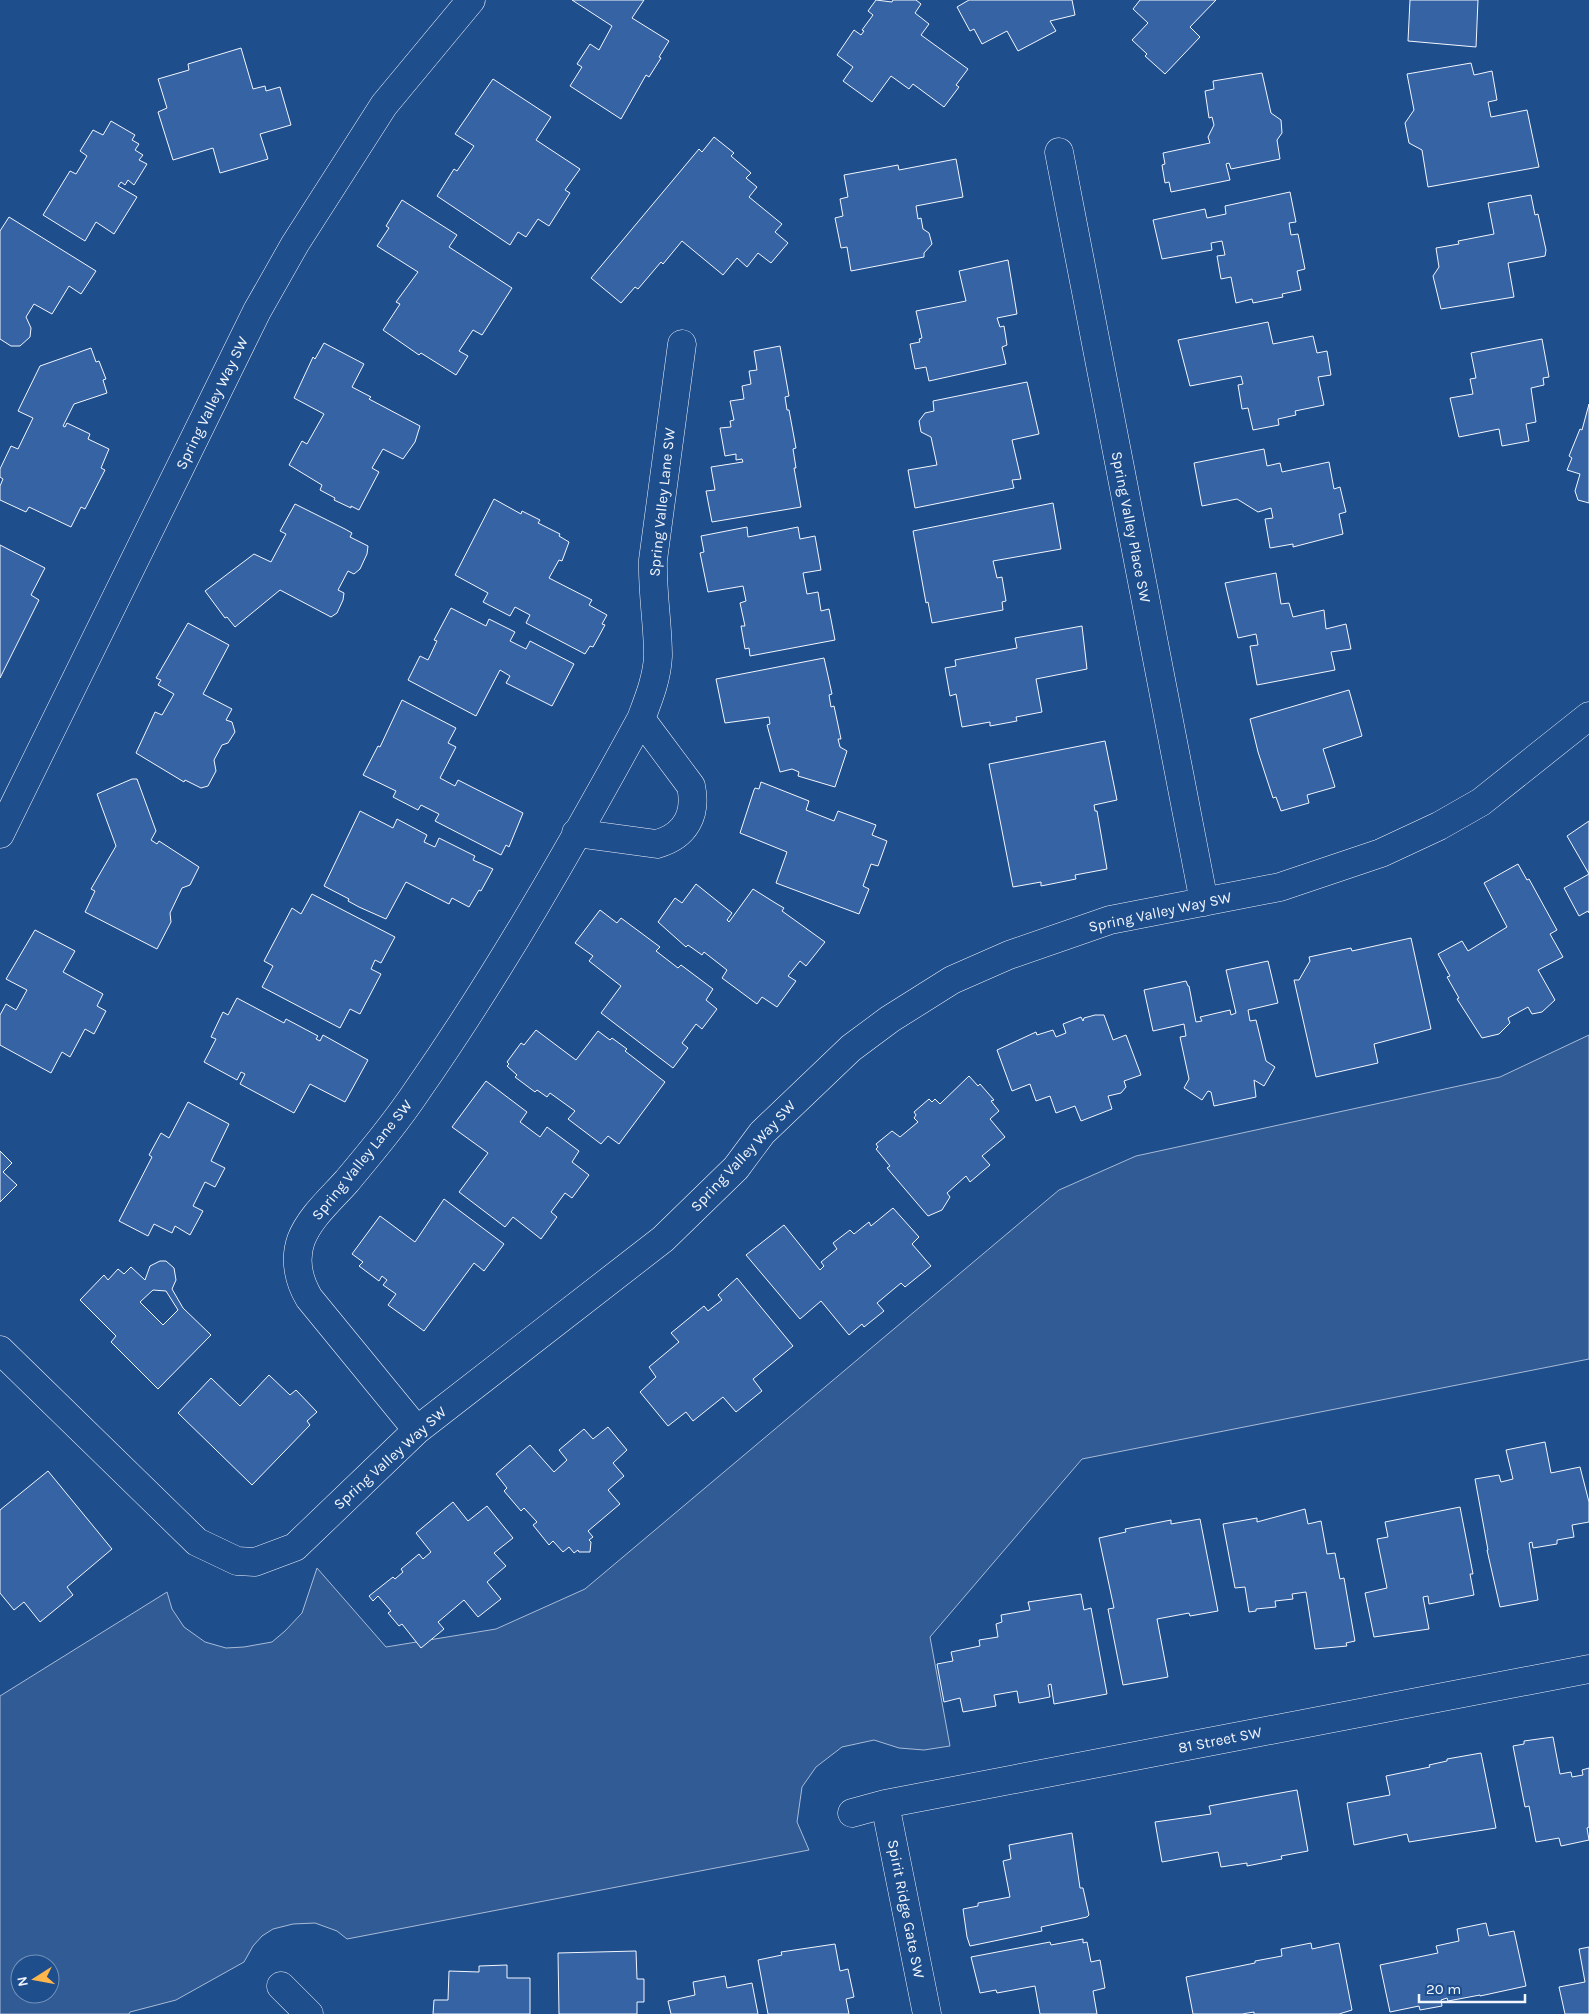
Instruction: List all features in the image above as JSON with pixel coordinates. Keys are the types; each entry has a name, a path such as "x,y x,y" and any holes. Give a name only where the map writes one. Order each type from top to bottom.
{"street":[{"name":"Spring Valley Way SW","path":"0,834 257,311 295,244 384,105 471,0"},
{"name":"Spring Valley Place SW","path":"1058,152 1204,902"},
{"name":"Spring Valley Lane SW","path":"417,1430 309,1298 300,1282 298,1265 301,1242 311,1222 391,1128 446,1049 504,958 641,719 654,684 658,656 652,590 653,560 682,344"},
{"name":"Spring Valley Way SW","path":"0,1350 197,1542 237,1561 255,1562 295,1546 417,1430 663,1239 736,1168 769,1126 851,1048 890,1019 952,980 1009,955 1110,920 1280,886 1381,853 1439,826 1481,802 1589,716"},
{"path":"576,833 657,844 668,841 686,826 692,813 694,799 690,786 641,719"},
{"name":"81 Street SW","path":"852,1813 885,1804 1589,1669"},
{"name":"Spirit Ridge Gate SW","path":"885,1804 927,2014"},
{"path":"281,1986 309,2014"}],"shaded area":[{"path":"1589,1035 1589,1359 1082,1459 930,1637 950,1746 924,1750 899,1748 874,1740 842,1747 816,1767 802,1787 797,1822 809,1850 347,1939 337,1931 315,1923 293,1924 273,1929 262,1936 253,1946 244,1962 176,2000 130,2012 129,2014 0,2014 0,1696 167,1592 172,1609 184,1627 205,1642 226,1648 244,1647 272,1642 302,1613 317,1568 386,1647 496,1629 585,1589 1059,1190 1136,1156 1500,1077"}],"building":[{"path":"572,0 644,0 632,18 669,41 659,57 661,58 649,77 646,75 621,119 570,86 582,67 577,64 590,44 599,50 612,26"},
{"path":"876,0 892,2 893,0 916,0 921,4 915,13 929,24 921,35 968,69 956,85 959,87 944,107 913,84 909,89 891,76 872,102 843,81 853,67 837,55 854,30 861,35 864,31 862,30 873,15 868,11"},
{"path":"969,0 1072,0 1075,15 1050,21 1056,31 1018,51 1007,31 982,44 974,29 970,31 957,7"},
{"path":"1140,0 1216,0 1190,27 1200,37 1165,74 1145,56 1147,54 1132,40 1148,23 1133,9"},
{"path":"1410,0 1478,0 1476,47 1408,41"},
{"path":"241,48 253,89 265,86 266,91 280,87 291,125 260,134 268,159 220,173 213,148 173,160 158,112 167,108 158,79 189,70 188,64"},
{"path":"1471,63 1474,75 1492,71 1497,100 1488,102 1491,117 1527,110 1539,167 1428,187 1422,150 1409,143 1405,123 1414,110 1407,74"},
{"path":"1262,73 1271,113 1281,120 1282,133 1277,140 1280,159 1231,169 1229,163 1226,164 1230,180 1171,192 1169,182 1165,183 1162,165 1165,164 1163,153 1210,143 1208,137 1214,125 1212,117 1209,118 1205,91 1214,89 1213,81"},
{"path":"493,79 551,117 536,140 580,169 565,190 570,193 549,226 538,219 526,237 518,232 510,245 437,196 454,169 457,171 474,146 455,134"},
{"path":"111,121 135,135 132,140 139,144 135,150 143,155 139,160 147,164 134,185 128,180 125,185 121,182 118,186 137,197 114,234 96,222 85,241 43,215 70,171 76,174 87,156 80,151 93,130 103,135"},
{"path":"714,137 734,153 731,156 751,173 746,178 757,187 749,197 782,224 775,232 788,243 771,263 758,253 747,267 737,258 723,275 682,241 663,264 661,262 638,289 635,287 621,303 591,278 699,149 702,152"},
{"path":"956,159 963,197 916,206 918,219 921,218 923,229 929,233 932,244 924,253 924,257 851,271 847,247 841,248 835,218 843,216 840,199 848,197 844,175 898,165 899,170"},
{"path":"1290,192 1296,222 1289,223 1291,235 1298,234 1305,269 1297,271 1301,290 1282,294 1283,297 1253,303 1252,299 1236,303 1231,277 1221,279 1217,256 1225,255 1222,241 1211,243 1212,250 1162,259 1153,220 1205,209 1207,218 1226,214 1225,206"},
{"path":"1531,195 1535,215 1538,214 1546,250 1545,256 1508,263 1514,297 1441,309 1433,276 1439,267 1436,248 1459,244 1458,241 1494,234 1488,203"},
{"path":"402,200 457,235 449,247 512,288 482,335 473,330 459,351 468,356 456,375 421,353 419,355 383,330 400,304 396,302 418,272 377,246 389,228 386,226"},
{"path":"9,217 96,271 81,294 69,286 52,314 34,304 26,317 31,328 30,337 20,346 11,346 0,339 0,231"},
{"path":"1008,260 1017,314 997,318 1000,327 1004,326 1007,345 1002,347 1006,364 929,381 926,367 915,369 910,344 920,342 919,339 922,338 916,311 966,301 959,271"},
{"path":"1268,322 1273,344 1313,336 1317,353 1327,351 1331,375 1318,377 1324,405 1295,411 1296,415 1278,419 1279,425 1253,430 1248,408 1242,409 1238,385 1243,384 1241,376 1190,386 1178,340"},
{"path":"1542,339 1549,377 1543,378 1544,385 1531,388 1536,422 1526,424 1529,441 1502,446 1499,429 1459,437 1450,398 1473,394 1470,379 1476,378 1471,353"},
{"path":"324,343 364,364 352,387 371,397 369,399 420,426 415,442 403,459 383,449 372,468 379,472 359,510 334,500 335,498 320,490 322,485 289,465 302,441 307,444 324,414 294,398 313,357 315,359"},
{"path":"780,346 789,396 785,397 787,410 789,410 796,448 793,449 796,468 794,468 801,507 712,522 706,491 715,490 711,467 743,462 742,459 736,460 736,454 725,456 720,428 731,427 730,421 734,420 730,401 744,399 742,386 751,384 749,371 757,370 754,351"},
{"path":"91,348 96,362 99,361 106,379 103,380 107,393 74,404 63,426 65,427 67,423 90,434 88,439 109,449 101,468 105,470 85,509 81,507 71,527 29,507 26,512 0,500 0,486 3,479 0,477 0,469 11,446 18,449 33,418 18,411 40,366"},
{"path":"1027,382 1039,434 1012,440 1021,479 1012,480 1014,488 915,508 908,470 937,465 931,437 921,432 919,421 925,413 934,411 933,401"},
{"path":"1589,404 1589,503 1578,500 1575,491 1580,474 1567,470 1572,458 1569,456 1580,429 1582,430"},
{"path":"1264,449 1267,466 1280,463 1282,472 1329,462 1334,489 1340,487 1346,512 1339,514 1343,534 1293,547 1293,544 1270,548 1265,519 1273,518 1271,508 1258,512 1237,499 1202,506 1194,463"},
{"path":"494,499 521,514 522,511 540,520 538,523 560,534 559,536 569,542 562,561 559,560 549,578 592,600 589,605 607,615 602,624 605,625 593,647 590,646 585,654 526,623 530,615 515,607 510,616 483,602 488,593 455,575"},
{"path":"1053,503 1061,549 993,561 997,578 1002,577 1006,601 1002,602 1003,610 932,623 928,602 926,603 913,531"},
{"path":"295,504 352,533 350,537 368,546 367,554 360,569 354,574 348,571 338,590 344,593 343,600 337,613 331,617 280,590 235,627 227,617 225,618 205,591 254,554 271,562 286,534 280,531"},
{"path":"747,527 748,537 798,527 800,539 815,536 821,570 803,573 807,594 818,592 821,611 829,609 835,640 750,656 749,648 745,649 741,626 745,626 740,603 746,601 743,586 708,592 700,553 704,552 701,536"},
{"path":"0,545 45,568 31,595 39,600 0,678"},
{"path":"1276,573 1281,604 1289,603 1293,617 1324,610 1326,629 1346,624 1351,649 1331,652 1335,670 1257,685 1250,646 1258,645 1256,634 1238,638 1225,583"},
{"path":"451,608 486,626 489,619 515,632 510,641 526,649 530,641 574,664 552,706 506,683 510,676 500,670 476,716 408,680 420,656 428,660 437,641 434,640"},
{"path":"188,623 229,645 203,694 232,709 226,720 232,722 235,732 228,743 222,745 214,760 216,771 208,786 201,788 185,780 184,782 136,753 155,712 162,715 174,694 158,685 161,680 156,678"},
{"path":"1082,626 1087,669 1036,679 1042,712 1016,717 1017,721 990,726 990,722 962,727 956,694 950,696 945,668 956,666 955,660 1017,648 1015,638"},
{"path":"824,658 832,694 829,695 831,707 834,706 841,739 838,739 840,747 847,751 835,787 798,776 799,772 792,769 780,772 767,725 770,724 769,717 725,723 716,679"},
{"path":"1349,690 1362,736 1323,749 1335,787 1307,795 1309,803 1281,811 1276,797 1273,798 1258,752 1250,719"},
{"path":"402,700 456,728 448,743 456,747 440,778 455,786 458,780 523,813 509,847 506,845 501,855 435,821 439,814 421,805 418,810 393,797 396,791 363,775 378,746 380,747"},
{"path":"1105,741 1117,800 1094,805 1095,811 1097,811 1107,869 1075,875 1076,879 1041,886 1041,882 1013,887 989,764"},
{"path":"132,779 137,779 156,831 151,840 157,844 159,841 199,867 190,885 182,888 170,913 171,922 157,949 85,912 95,891 91,889 116,846 97,794"},
{"path":"761,782 809,801 806,810 834,821 838,811 876,825 872,835 887,841 878,866 871,864 863,886 869,889 859,914 776,883 787,852 740,833 754,790 755,788 759,789"},
{"path":"360,811 393,828 397,819 427,835 424,842 435,847 439,838 475,856 473,860 493,869 481,891 479,890 469,907 452,898 449,904 406,882 386,919 359,907 348,901 349,899 324,886"},
{"path":"1589,821 1589,874 1567,836"},
{"path":"1518,864 1527,880 1529,879 1557,930 1550,934 1563,957 1538,970 1555,1000 1542,1012 1532,1014 1528,1007 1508,1018 1510,1023 1499,1034 1482,1038 1457,999 1459,998 1447,977 1450,976 1438,954 1462,941 1468,951 1507,927 1484,883"},
{"path":"1589,874 1589,913 1588,911 1579,916 1564,888"},
{"path":"696,884 732,913 727,920 729,922 753,889 784,908 782,911 825,942 806,966 800,961 788,976 796,981 777,1007 762,997 757,1004 722,978 727,970 704,952 702,955 688,945 686,947 658,922 675,898 682,903"},
{"path":"312,894 395,937 381,963 375,960 371,969 381,974 360,1014 350,1009 340,1028 262,987 273,966 264,961 292,908 301,914"},
{"path":"600,910 617,923 621,918 660,947 656,951 678,968 681,965 713,989 706,1000 717,1009 702,1029 696,1024 682,1043 688,1048 673,1068 601,1013 621,986 589,961 593,956 575,943"},
{"path":"35,930 75,951 63,972 103,994 97,1006 106,1011 94,1034 85,1029 70,1057 62,1052 51,1073 0,1045 0,1015 6,1004 16,1010 27,990 6,979"},
{"path":"1411,938 1431,1029 1374,1044 1378,1063 1316,1077 1294,980 1299,980 1310,961 1309,957 1351,948 1352,951"},
{"path":"1268,961 1278,1003 1248,1010 1250,1021 1256,1020 1266,1061 1275,1067 1264,1086 1254,1080 1256,1097 1214,1106 1211,1092 1208,1091 1202,1100 1184,1088 1189,1079 1180,1037 1186,1036 1184,1024 1153,1031 1144,990 1186,981 1189,986 1196,1022 1202,1021 1200,1017 1230,1010 1231,1015 1236,1013 1226,970"},
{"path":"237,998 284,1023 286,1019 318,1036 316,1039 320,1041 323,1035 368,1060 345,1102 310,1084 294,1113 240,1084 245,1074 241,1072 237,1080 204,1062 216,1039 211,1037 223,1012 228,1015"},
{"path":"1104,1015 1113,1040 1126,1035 1141,1075 1124,1081 1126,1087 1121,1093 1108,1096 1112,1109 1081,1121 1075,1106 1056,1113 1050,1096 1036,1101 1030,1084 1012,1091 997,1050 1036,1032 1037,1035 1053,1030 1056,1037 1066,1033 1063,1024 1081,1017 1083,1021 1084,1018"},
{"path":"536,1030 576,1060 598,1031 627,1049 625,1051 665,1082 619,1144 608,1136 601,1144 568,1119 575,1111 550,1093 547,1097 537,1090 535,1092 515,1077 517,1075 507,1066 509,1064 507,1062 521,1043 524,1045"},
{"path":"969,1076 978,1086 980,1084 994,1100 991,1101 999,1111 990,1119 1005,1137 982,1156 990,1165 970,1182 966,1176 947,1193 950,1197 942,1210 928,1216 887,1168 890,1166 876,1149 878,1147 876,1144 892,1131 900,1137 918,1122 914,1118 916,1115 914,1112 929,1099 932,1102 935,1099 940,1104"},
{"path":"486,1081 527,1112 520,1122 540,1137 547,1127 579,1151 572,1162 589,1175 572,1198 565,1193 551,1212 557,1217 541,1239 513,1217 505,1227 459,1192 488,1153 452,1127"},
{"path":"188,1102 229,1124 211,1161 225,1168 215,1187 205,1182 193,1206 203,1211 190,1235 175,1226 172,1233 154,1224 148,1236 119,1221 152,1157 149,1155 161,1133 169,1138"},
{"path":"0,1151 12,1163 3,1172 17,1185 0,1202"},
{"path":"444,1199 504,1244 484,1271 474,1263 424,1331 388,1305 396,1294 383,1285 387,1280 382,1276 379,1281 359,1266 363,1262 352,1254 380,1216 415,1242"},
{"path":"893,1208 919,1237 912,1244 931,1266 905,1287 901,1283 877,1303 884,1311 864,1327 862,1324 849,1335 821,1301 800,1319 746,1255 784,1225 820,1270 824,1266 821,1262 837,1249 833,1243 850,1230 854,1234 869,1222 871,1226"},
{"path":"160,1261 166,1261 174,1268 176,1280 172,1289 183,1308 211,1335 158,1389 111,1342 116,1336 80,1300 104,1275 108,1280 118,1269 124,1274 131,1267 145,1280 150,1266","holes":["153,1290 166,1291 178,1310 163,1325 140,1302"]},
{"path":"737,1278 793,1346 753,1379 762,1391 736,1412 723,1397 693,1421 686,1412 668,1426 640,1392 656,1377 649,1367 679,1342 671,1333 704,1306 708,1311 722,1300 718,1295"},
{"path":"269,1375 290,1395 296,1390 317,1412 307,1421 310,1425 252,1485 178,1413 211,1378 240,1406"},
{"path":"608,1427 627,1450 613,1463 624,1476 608,1490 620,1504 588,1531 593,1537 589,1540 591,1542 590,1552 579,1552 578,1550 574,1553 569,1547 563,1552 553,1541 549,1545 533,1525 537,1522 524,1508 521,1511 504,1491 507,1488 496,1474 530,1445 554,1472 567,1460 559,1450 584,1429 593,1439"},
{"path":"1545,1442 1551,1473 1580,1467 1589,1502 1589,1522 1572,1525 1574,1537 1557,1540 1557,1544 1533,1548 1532,1542 1529,1543 1538,1600 1500,1607 1487,1550 1475,1479 1499,1475 1501,1482 1513,1479 1506,1450"},
{"path":"48,1471 112,1549 67,1587 73,1595 40,1622 24,1602 14,1610 0,1593 0,1510"},
{"path":"453,1502 468,1521 487,1506 513,1538 494,1553 506,1566 487,1582 501,1599 478,1617 464,1600 438,1622 444,1629 421,1648 402,1624 399,1626 388,1613 391,1611 378,1596 373,1601 369,1596 393,1577 395,1579 403,1572 401,1569 419,1554 423,1559 431,1552 416,1533"},
{"path":"1460,1507 1473,1574 1470,1574 1474,1595 1429,1604 1428,1596 1423,1597 1429,1629 1374,1637 1365,1593 1387,1588 1377,1539 1388,1537 1385,1522"},
{"path":"1305,1509 1308,1524 1321,1521 1327,1554 1335,1553 1340,1579 1344,1578 1355,1641 1346,1643 1347,1646 1315,1649 1306,1592 1292,1594 1293,1599 1275,1601 1276,1607 1256,1609 1256,1611 1249,1612 1245,1587 1235,1588 1223,1524 1257,1518 1257,1522"},
{"path":"1200,1519 1218,1611 1190,1616 1189,1613 1157,1619 1168,1677 1123,1685 1108,1609 1114,1608 1099,1538 1126,1532 1125,1529 1171,1520 1171,1524"},
{"path":"1081,1594 1084,1610 1091,1608 1107,1694 1054,1704 1051,1684 1048,1685 1050,1697 1019,1703 1017,1691 994,1695 996,1706 963,1712 960,1698 944,1702 937,1664 953,1661 951,1652 980,1646 979,1640 998,1637 996,1624 1002,1622 1001,1615 1030,1610 1028,1602"},
{"path":"1553,1737 1560,1774 1571,1772 1572,1777 1583,1775 1582,1770 1589,1768 1589,1827 1587,1828 1589,1840 1561,1846 1559,1838 1536,1842 1529,1806 1525,1807 1513,1746 1524,1744 1524,1741"},
{"path":"1481,1753 1496,1828 1409,1842 1407,1834 1354,1845 1347,1803 1390,1795 1386,1776 1430,1767 1429,1765 1447,1761 1447,1759"},
{"path":"1297,1790 1308,1851 1281,1856 1282,1859 1247,1866 1247,1863 1221,1867 1218,1852 1162,1862 1155,1822 1211,1814 1209,1806"},
{"path":"1072,1833 1080,1888 1083,1888 1089,1915 1041,1927 1042,1931 970,1946 963,1909 978,1906 978,1903 1010,1897 1003,1861 1011,1859 1009,1845"},
{"path":"1486,1923 1489,1936 1514,1931 1526,1986 1448,2001 1447,1998 1441,2000 1442,2006 1420,2010 1419,2006 1390,2012 1380,1965 1438,1953 1436,1946 1459,1941 1457,1929"},
{"path":"1083,1939 1083,1943 1087,1942 1091,1962 1100,1960 1105,1988 1093,1991 1097,2014 1040,2014 1035,1986 997,1993 996,1990 980,1993 971,1957 1050,1942 1051,1945"},
{"path":"1311,1943 1312,1949 1339,1943 1352,2010 1339,2014 1254,2014 1254,2012 1242,2014 1193,2014 1186,1977 1282,1956 1281,1949"},
{"path":"835,1944 840,1971 848,1969 854,1997 846,1999 849,2014 768,2014 758,1960 782,1955 781,1952"},
{"path":"1589,1947 1589,2014 1565,2014 1559,1987 1585,1982 1579,1949"},
{"path":"636,1951 637,1979 644,1979 644,2002 637,2002 637,2014 559,2014 558,1953"},
{"path":"507,1965 507,1978 530,1978 530,2014 433,2014 434,2000 448,2000 449,1971 479,1972 479,1966"},
{"path":"725,1976 727,1988 752,1983 758,2014 671,2014 668,2001 695,1995 693,1982"}]}
